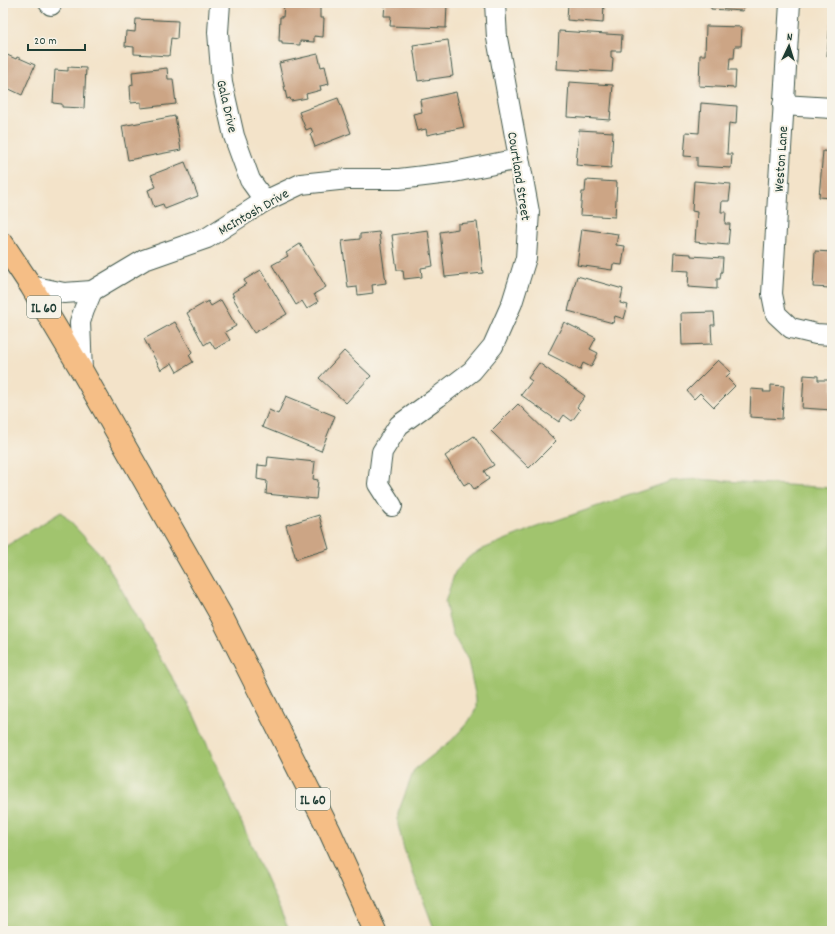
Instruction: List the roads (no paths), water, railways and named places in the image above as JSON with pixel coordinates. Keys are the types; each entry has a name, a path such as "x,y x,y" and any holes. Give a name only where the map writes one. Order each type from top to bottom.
{"main road":[{"name":"IL 60","path":"3,244 31,286 82,371 220,615 330,832 375,931"}],"street":[{"name":"Gala Drive","path":"220,3 218,32 222,83 234,136 250,180 265,201"},
{"name":"Courtland Street","path":"392,506 378,484 382,452 399,425 472,370 493,346 512,303 526,258 529,212 497,38 495,3"},
{"name":"Weston Lane","path":"790,3 772,294 776,314 791,328 816,334 832,335"},
{"path":"783,105 832,108"},
{"name":"McIntosh Drive","path":"31,286 64,293 92,291 144,260 207,238 265,201 300,184 348,179 399,179 449,173 519,159"},
{"path":"82,371 80,322 92,291"}]}
